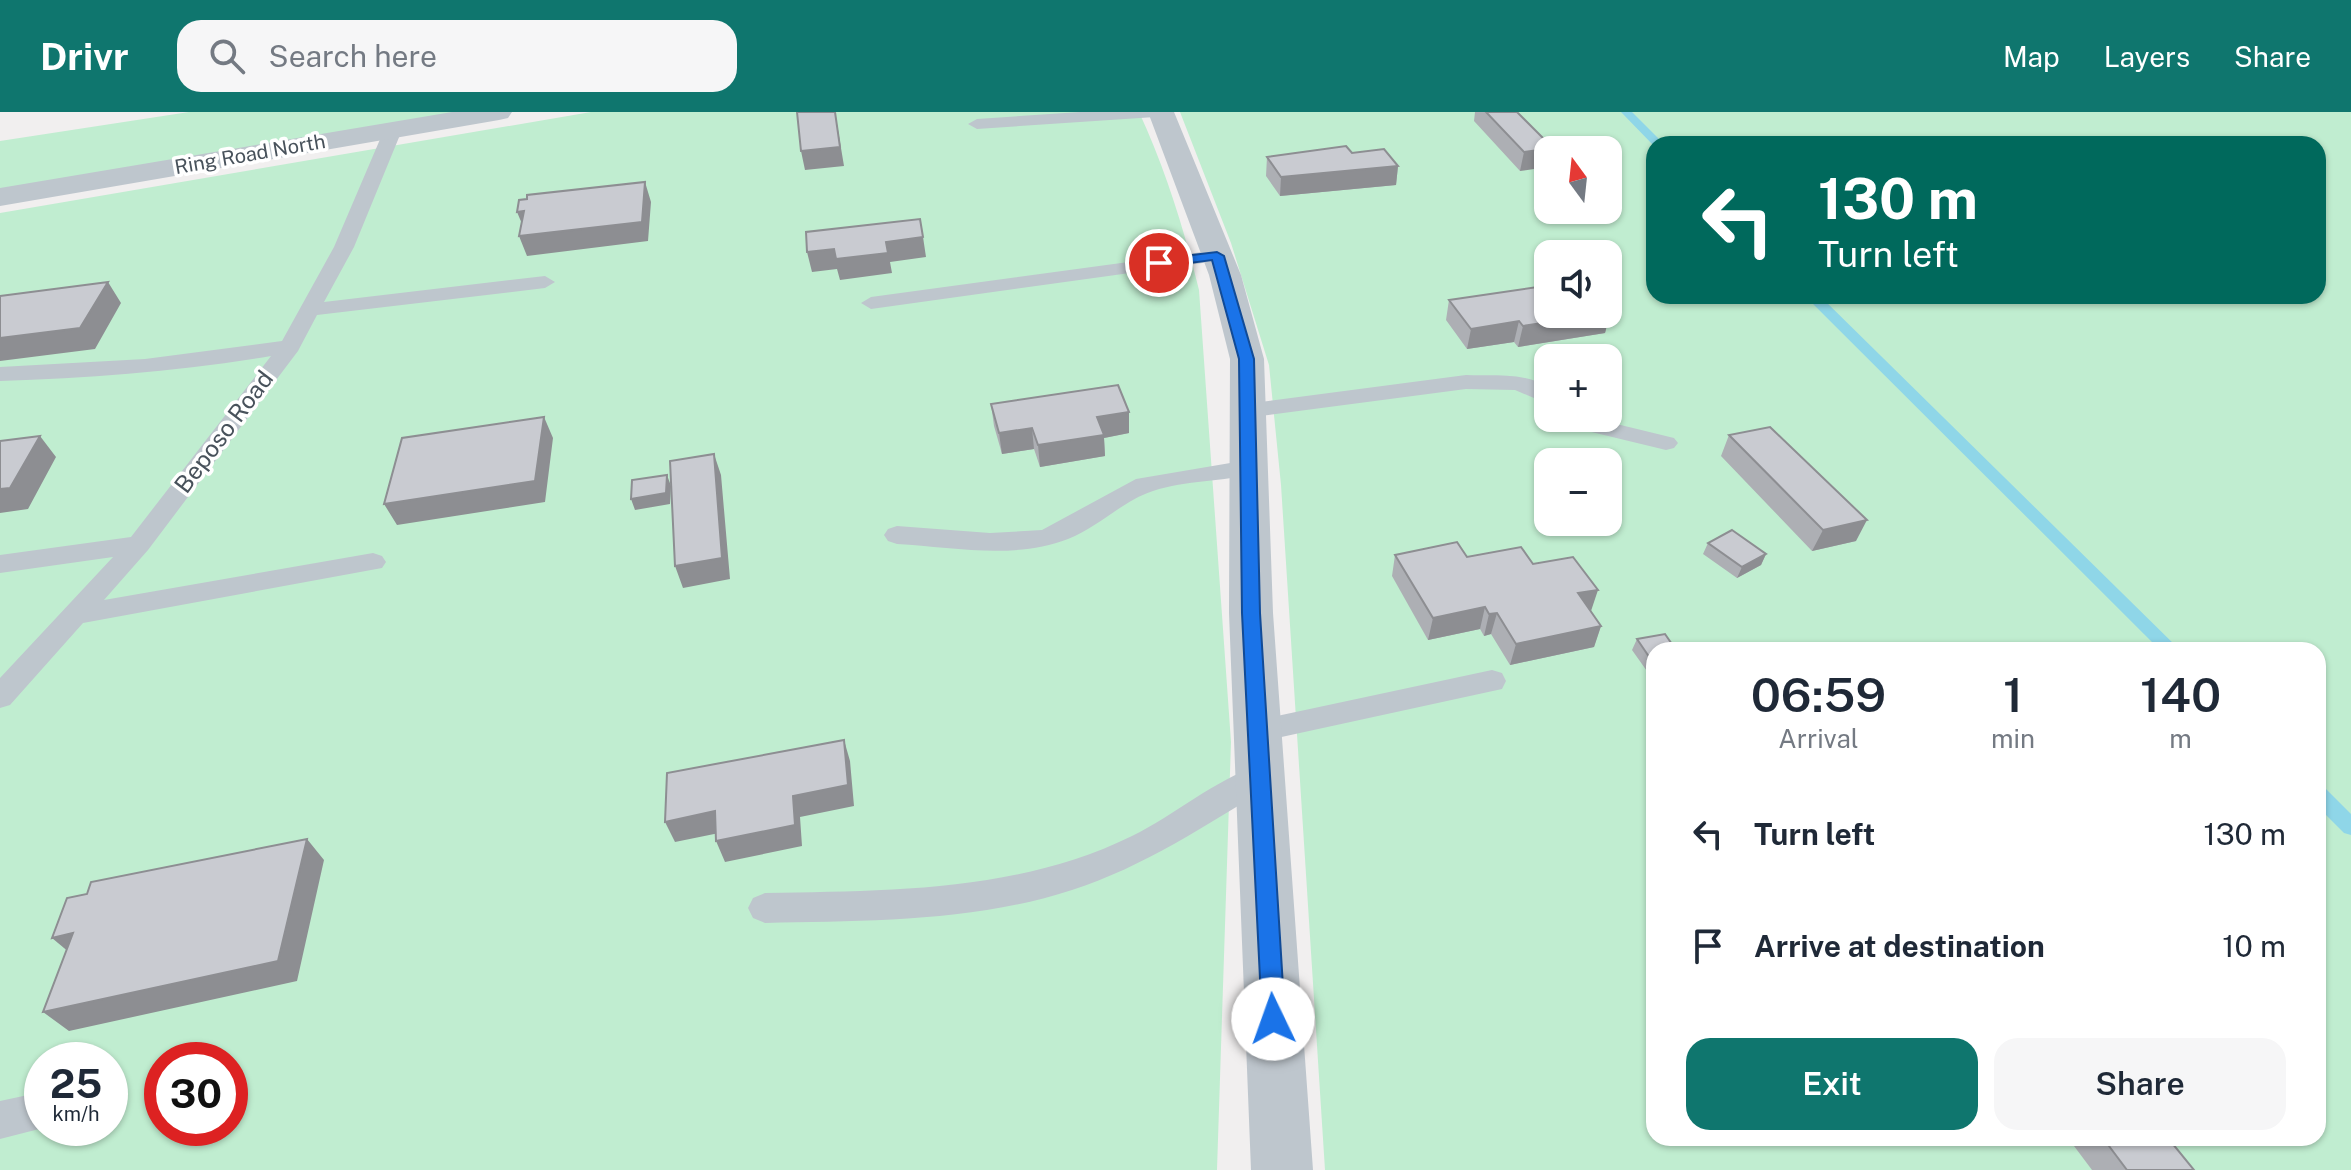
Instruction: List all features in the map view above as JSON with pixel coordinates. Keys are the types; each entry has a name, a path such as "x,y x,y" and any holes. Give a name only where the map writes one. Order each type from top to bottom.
{"street":[{"name":"Ring Road North","path":"0,197 499,112"},
{"path":"1161,112 1217,256 1247,359 1246,411 1258,731 1282,1170"}],"lane":[{"path":"977,124 1155,112"},
{"name":"Beposo Road","path":"0,697 139,544 290,346 344,247 393,130"},
{"path":"871,303 1217,256"},
{"path":"310,310 545,282"},
{"path":"0,374 90,372 214,359 290,346"},
{"path":"1246,411 1466,382 1516,383 1534,388"},
{"path":"1620,432 1666,443"},
{"path":"897,535 1007,540 1043,538 1070,529 1103,505 1145,485 1248,468"},
{"path":"0,564 139,544"},
{"path":"73,615 373,562"},
{"path":"1258,731 1492,681"},
{"path":"765,908 889,906 989,895 1069,877 1143,846 1260,777"},
{"path":"0,1120 24,1114"}],"green space":[{"path":"189,112 477,112 0,192 0,141"},
{"path":"591,112 1139,112 1173,199 1199,290 1231,742 1217,1170 0,1170 0,213"},
{"path":"1180,112 2351,112 2351,1170 1325,1170 1281,485 1269,365 1231,243"}],"building":[{"path":"797,112 835,112 840,147 801,151"},
{"path":"1486,112 1517,112 1541,136 1534,136 1534,151 1524,152"},
{"path":"1346,146 1352,153 1384,149 1398,166 1281,177 1267,157"},
{"path":"645,182 642,222 519,236 524,211 517,212 519,200 527,199 527,195"},
{"path":"920,219 923,237 886,242 888,253 836,259 834,249 807,252 806,232"},
{"path":"108,282 80,328 0,338 0,296"},
{"path":"1534,287 1534,324 1523,326 1519,321 1471,329 1449,300"},
{"path":"1118,385 1129,412 1097,417 1104,435 1038,445 1032,428 999,433 991,404"},
{"path":"544,417 535,481 384,504 402,438"},
{"path":"1770,427 1867,520 1823,530 1729,435"},
{"path":"40,436 10,488 0,489 0,441"},
{"path":"714,454 722,558 675,566 670,461"},
{"path":"667,475 666,493 631,499 632,480"},
{"path":"1732,530 1766,554 1742,567 1708,543"},
{"path":"1457,542 1467,557 1521,547 1533,564 1573,557 1598,590 1578,593 1601,626 1516,644 1497,613 1489,614 1485,607 1433,618 1395,555"},
{"path":"1665,634 1670,642 1646,642 1646,652 1637,639"},
{"path":"844,740 848,785 793,796 795,825 716,841 715,811 665,822 667,773"},
{"path":"307,839 278,961 43,1012 73,933 52,938 67,898 87,894 91,882"},
{"path":"2109,1146 2174,1146 2194,1170 2127,1170"}],"waterway":[{"path":"1626,112 1650,136"},
{"path":"1820,304 2163,642"},
{"path":"2326,802 2351,827"}],"route":[{"path":"1159,263 1217,256 1247,359 1251,613 1273,1019"}]}
